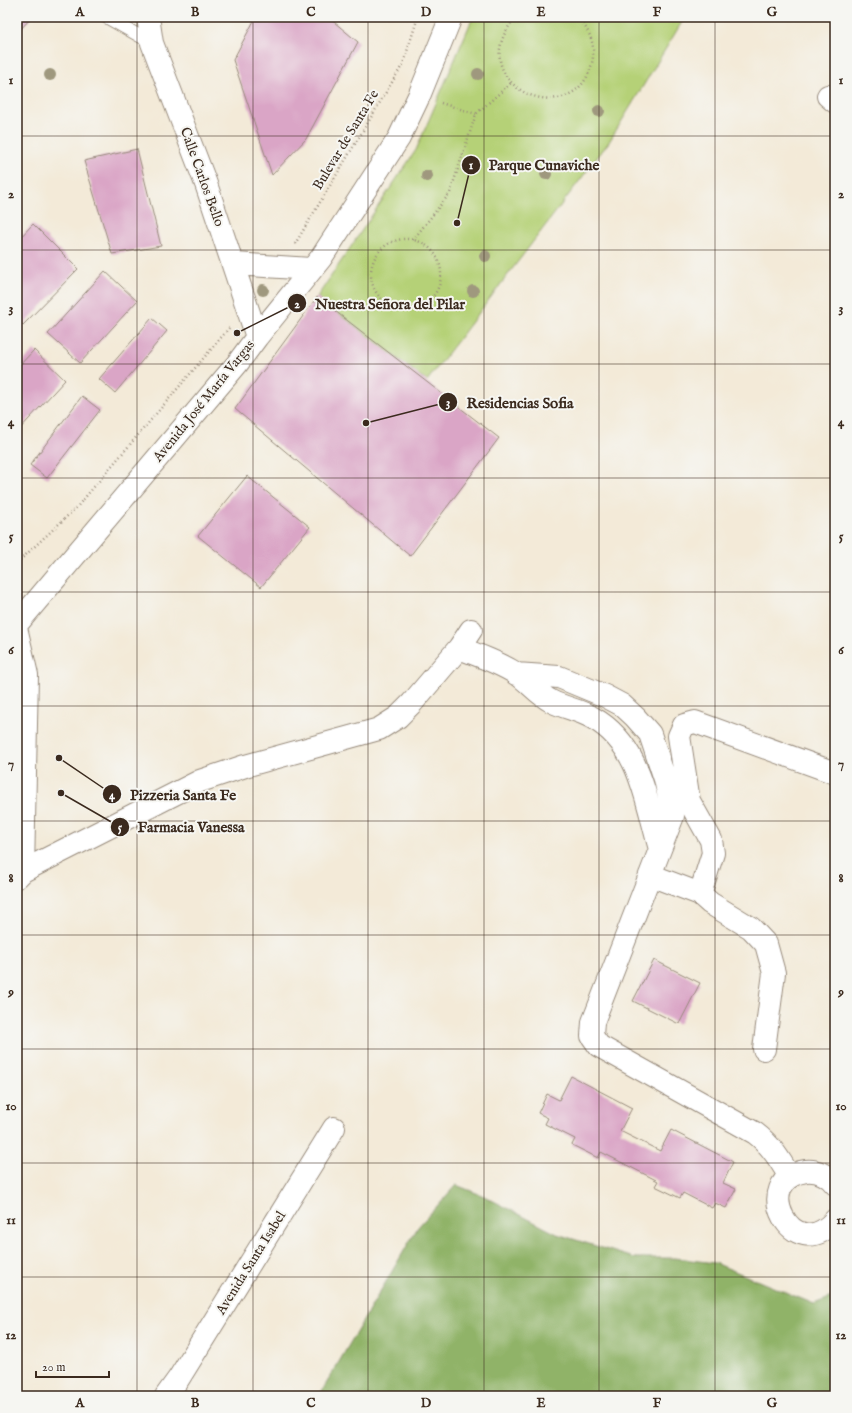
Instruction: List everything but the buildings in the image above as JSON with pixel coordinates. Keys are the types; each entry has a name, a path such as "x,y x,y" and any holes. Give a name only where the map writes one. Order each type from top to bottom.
{"street":[{"name":"Calle Carlos Bello","path":"148,17 152,43 206,184 234,264 257,337"},
{"name":"Avenida José María Vargas","path":"17,624 237,364 321,258 399,138 419,96 452,17"},
{"path":"234,264 312,269"},
{"path":"17,632 27,675 20,874 200,781 244,766 379,729 398,717 412,703 459,648 471,630"},
{"path":"459,648 483,657 516,674 550,700 593,718 618,738 627,748 642,783 660,850"},
{"path":"516,674 559,677 605,696 622,706 635,717 650,734 665,779 672,816 593,1022 592,1036 599,1046 754,1133 766,1142 776,1153 790,1177"},
{"path":"700,894 713,852 711,840 690,802 679,736 684,725 695,722 835,773"},
{"path":"627,748 650,734"},
{"path":"650,875 700,894 751,928 766,944 774,973 764,1048"},
{"name":"Avenida Santa Isabel","path":"166,1396 179,1378 334,1128"},
{"path":"835,1184 831,1179 822,1173 811,1171 800,1172 790,1177 783,1185 779,1196 778,1207 781,1217 788,1226 797,1232 808,1234 819,1233 829,1228 835,1220"}],"lane":[{"path":"106,17 152,43"}],"path":[{"name":"Bulevar de Santa Fe","path":"280,267 403,64 418,17"},
{"path":"516,17 504,34 500,56 504,70 511,83 524,93 538,99 554,99 570,94 582,84 590,70 594,55 592,39 584,25 577,17"},
{"path":"413,240 450,192 476,114 511,83"},
{"path":"419,96 476,114"},
{"path":"401,239 413,240 423,243 432,250 442,271 441,282 433,297 420,308 408,310 397,308 386,303 378,295 373,284 371,273 374,261 380,251 389,244 401,239"},
{"path":"17,563 76,508 247,306"}],"green space":[{"path":"473,17 685,17 609,142 427,381 317,297 416,150"},
{"path":"456,1185 484,1196 557,1234 634,1258 674,1258 715,1263 814,1304 835,1296 835,1396 319,1396 418,1227"}],"place":[{"name":"Parque Cunaviche","path":"457,223"},
{"name":"Nuestra Señora del Pilar","path":"237,333"},
{"name":"Residencias Sofia","path":"366,423"},
{"name":"Pizzeria Santa Fe","path":"59,758"},
{"name":"Farmacia Vanessa","path":"61,793"}]}
